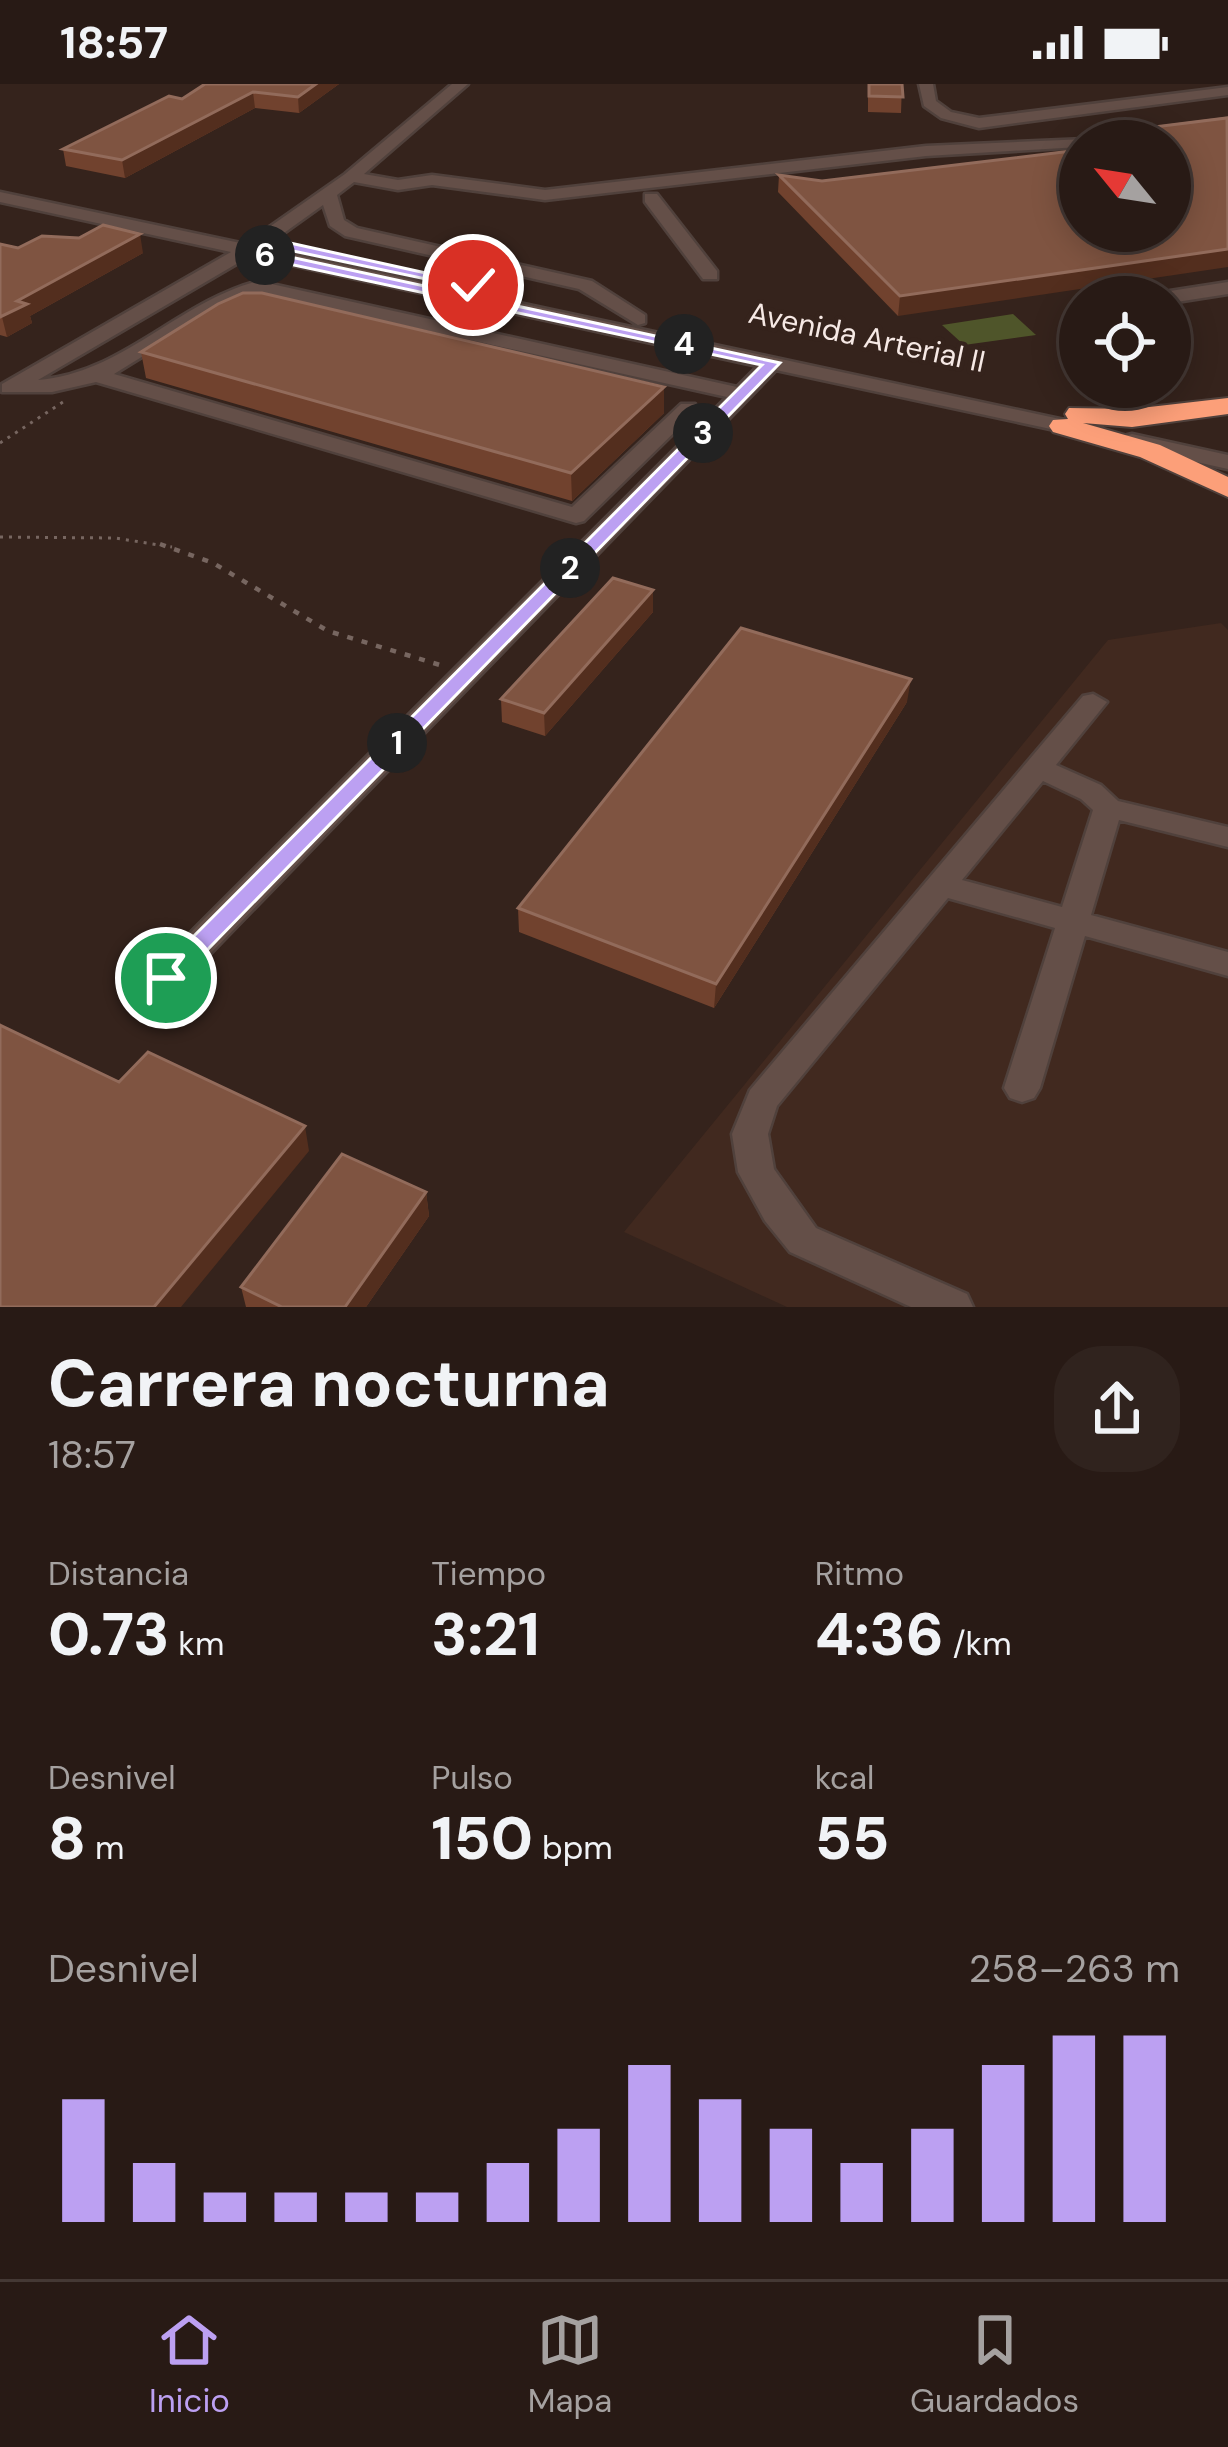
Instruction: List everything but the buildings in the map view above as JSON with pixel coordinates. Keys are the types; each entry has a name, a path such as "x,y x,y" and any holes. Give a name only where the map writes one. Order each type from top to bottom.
{"highway":[{"path":"1071,420 1228,406"},
{"path":"1071,420 1228,488"}],"street":[{"path":"3,386 283,225 351,177 461,84"},
{"path":"926,84 929,104 946,115 979,123 1228,91"},
{"path":"1191,130 1222,126"},
{"path":"398,184 432,181 545,196 926,151 1059,143"},
{"path":"351,177 531,209 671,195"},
{"name":"Avenida Arterial II","path":"0,184 772,363 1228,446"},
{"path":"328,194 336,222 351,232 585,285 638,319"},
{"name":"Avenida Arterial II","path":"0,197 638,319 1071,420 1228,462"},
{"path":"651,198 710,274"},
{"path":"106,377 224,296 258,286 741,394"},
{"path":"1191,294 1228,288"},
{"path":"3,386 55,386 106,377 254,306 511,366"},
{"path":"166,978 772,363"},
{"path":"106,377 576,516 688,409 666,403"},
{"path":"953,1307 803,1240 756,1172 750,1135 762,1100 1093,702"},
{"path":"1038,768 1091,792 1108,808 1228,837"},
{"path":"1022,1088 1108,808"},
{"path":"940,886 1228,964"}],"path":[{"path":"0,442 106,377"},
{"path":"0,537 139,540 185,550 237,573 290,613 348,639 467,673"}],"shaded area":[{"path":"1221,623 1228,630 1228,1307 787,1307 624,1232 1108,640"}],"green space":[{"path":"1013,314 1036,335 964,345 942,325"}],"route":[{"path":"166,978 772,363 247,251 263,241 473,285"}]}
